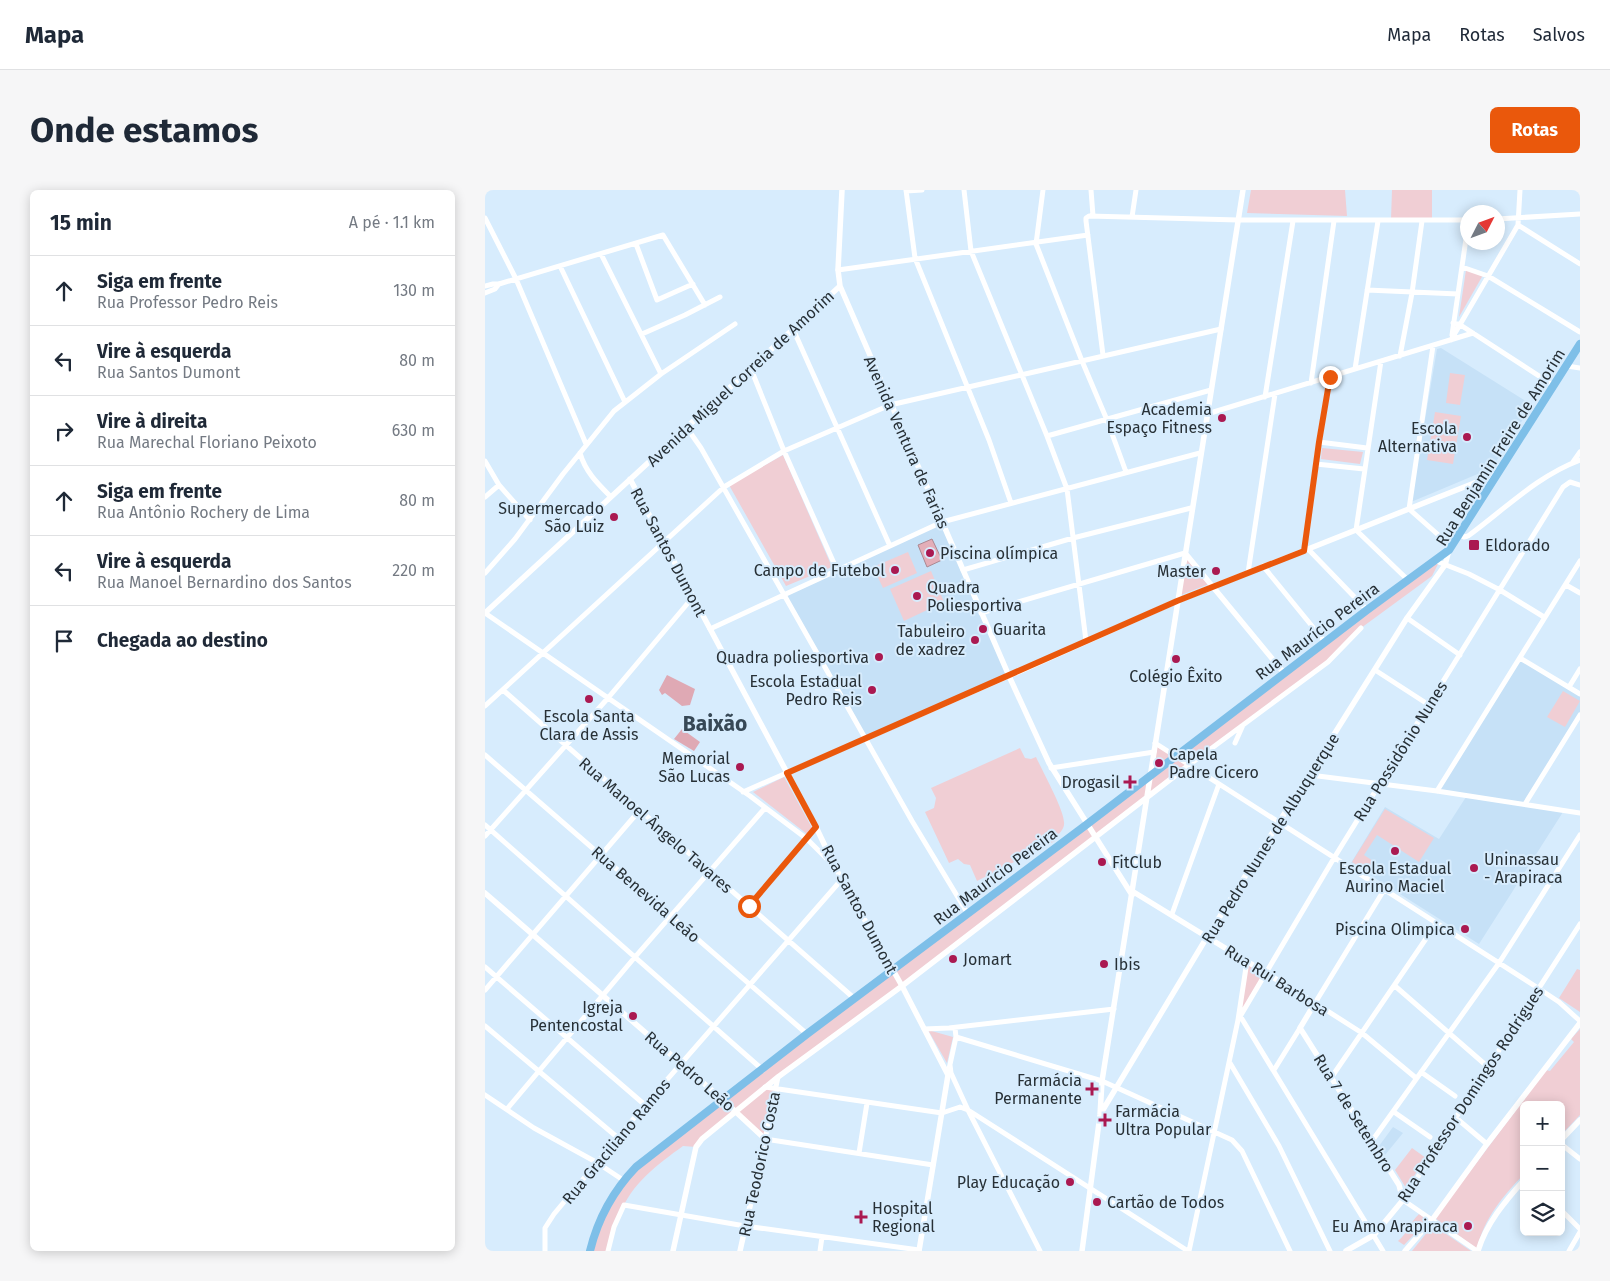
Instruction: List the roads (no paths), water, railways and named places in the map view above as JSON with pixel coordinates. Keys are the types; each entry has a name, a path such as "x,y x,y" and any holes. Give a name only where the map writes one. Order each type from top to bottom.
{"main road":[{"name":"Rua Benjamin Freire de Amorim","path":"1450,549 1580,344"},
{"name":"Rua Maurício Pereira","path":"590,1251 595,1230 603,1212 623,1180 636,1167 807,1034 1450,549"}],"street":[{"name":"Avenida Ventura de Farias","path":"842,190 840,286 981,613 1051,768 1086,825 1132,893"},
{"path":"922,190 906,191 915,258 989,440 1011,503"},
{"path":"964,190 971,251 1067,489 1086,641"},
{"path":"1043,190 1036,244 1126,472"},
{"path":"1091,190 1093,216"},
{"path":"1132,217 1136,190"},
{"path":"1082,1251 1100,1115 1102,1082 1191,508 1243,190"},
{"path":"1456,323 1488,276 1518,225 1520,190"},
{"path":"1505,219 1580,214"},
{"path":"1103,355 1086,218 1093,216 1293,221 1460,220"},
{"path":"485,218 515,279 587,444"},
{"path":"1265,397 1293,221"},
{"path":"1311,383 1334,221"},
{"path":"1355,369 1378,221"},
{"path":"1400,356 1412,293 1422,221"},
{"path":"1518,225 1580,264"},
{"path":"485,286 499,284 663,235 705,305"},
{"path":"839,270 915,258 1036,244 1088,235"},
{"path":"636,244 657,300 693,284"},
{"path":"1451,340 1456,323 1464,250"},
{"path":"601,254 661,374"},
{"path":"560,266 625,402"},
{"path":"1462,267 1488,276 1580,332"},
{"path":"485,293 495,289 499,284"},
{"name":"Avenida Miguel Correia de Amorim","path":"485,613 840,286"},
{"path":"1367,290 1458,294"},
{"path":"642,334 720,297"},
{"path":"1456,323 1553,385"},
{"path":"485,572 515,539 603,424 625,402 661,374 735,324"},
{"path":"793,329 890,546"},
{"path":"485,706 724,488 784,451 890,405 1221,329"},
{"path":"1207,414 1473,333"},
{"path":"1409,509 1433,346"},
{"path":"1356,530 1381,361"},
{"path":"1567,366 1580,368"},
{"path":"751,369 784,451 837,570"},
{"path":"1306,550 1319,442 1330,377"},
{"path":"1047,436 1211,390"},
{"path":"1247,572 1275,394"},
{"path":"687,428 701,448 912,820 968,914"},
{"path":"1319,442 1367,448"},
{"path":"1573,463 1580,452"},
{"path":"580,453 582,461 591,477 610,496"},
{"path":"710,629 942,522 1200,454"},
{"path":"1460,535 1464,537 1469,536 1522,493 1557,470 1580,460"},
{"path":"485,461 499,485 530,520"},
{"path":"1316,464 1364,469"},
{"path":"743,792 1177,601 1497,474"},
{"name":"Rua Santos Dumont","path":"630,479 816,827 836,869 902,986 948,1075"},
{"name":"Rua Possidônio Nunes","path":"1239,1017 1334,858 1565,484 1574,482 1580,485"},
{"path":"485,497 499,485"},
{"path":"963,570 1073,538 1191,508"},
{"path":"1409,509 1450,549"},
{"path":"1356,530 1408,580"},
{"name":"Rua Benjamin Freire de Amorim","path":"1445,565 1450,549"},
{"path":"1306,550 1367,610"},
{"path":"981,613 1185,553"},
{"path":"1185,553 1284,673"},
{"path":"1435,561 1469,574 1500,590 1544,617"},
{"path":"1437,791 1580,561"},
{"name":"Rua Pedro Nunes de Albuquerque","path":"1100,1115 1207,937 1407,618 1445,565"},
{"path":"1263,566 1325,642"},
{"path":"1566,585 1580,593"},
{"path":"485,836 564,745 608,698 693,597"},
{"path":"485,613 765,808 807,839 824,854 836,869"},
{"path":"1407,618 1459,655"},
{"path":"1189,765 1328,662 1361,628"},
{"path":"1520,658 1580,694"},
{"path":"1569,688 1580,669"},
{"path":"1375,670 1429,705"},
{"name":"Rua Manoel Ângelo Tavares","path":"503,690 639,811 855,998"},
{"path":"1525,804 1580,715"},
{"path":"1235,743 1243,724"},
{"path":"1155,743 1538,988 1559,1002 1580,1022 1432,1220 1405,1251"},
{"path":"1051,768 1154,752"},
{"name":"Rua Benevida Leão","path":"485,755 807,1034"},
{"name":"Rua Maurício Pereira","path":"681,1214 695,1147 702,1139 778,1077 902,986 1189,765"},
{"path":"1310,775 1437,791 1580,813"},
{"path":"1171,914 1219,784"},
{"path":"507,1109 671,915 765,808"},
{"path":"485,990 639,811"},
{"path":"485,825 763,1070"},
{"path":"749,906 816,827"},
{"path":"1372,1141 1499,963 1580,835"},
{"path":"1120,875 1128,878 1134,876"},
{"name":"Rua Graciliano Ramos","path":"545,1251 545,1228 554,1214 617,1137 842,879"},
{"path":"1274,1070 1384,890"},
{"name":"Rua Pedro Leão","path":"485,893 723,1100 765,1139"},
{"name":"Rua Rui Barbosa","path":"1132,893 1171,914 1362,1033 1417,1078"},
{"path":"1331,1078 1437,924"},
{"name":"Rua Professor Domingos Rodrigues","path":"1346,1251 1374,1235 1403,1200 1580,924"},
{"path":"765,1087 942,1113 960,1108 968,1110 1189,1251 1239,1017 1247,961"},
{"path":"485,967 645,1105"},
{"path":"1395,986 1488,1067"},
{"path":"925,1029 955,1028 1114,1010"},
{"path":"1239,1017 1274,1070 1383,1251"},
{"path":"485,1026 617,1137"},
{"path":"608,1251 614,1227 624,1205 745,1226 919,1251 948,1075 956,1038 955,1028"},
{"name":"Rua 7 de Setembro","path":"1300,1028 1399,1185 1403,1200"},
{"path":"956,1038 1117,1087 1231,1140 1239,1146 1290,1251"},
{"path":"1230,1062 1279,1146 1330,1251"},
{"path":"950,1065 951,1073 968,1110 1040,1251"},
{"path":"1421,1072 1455,1096"},
{"name":"Rua Teodorico Costa","path":"740,1251 778,1077"},
{"path":"485,1094 534,1128 596,1162 623,1180"},
{"path":"859,1153 867,1103"},
{"path":"1394,1112 1430,1137"},
{"path":"1455,1117 1487,1144"},
{"path":"1565,1137 1580,1120"},
{"path":"765,1139 933,1165"},
{"path":"1565,1146 1580,1159"},
{"path":"1403,1200 1477,1251 1499,1209 1520,1185"},
{"path":"673,1251 681,1214"},
{"path":"1565,1214 1580,1231 1569,1251"},
{"path":"820,1251 822,1237"}],"place":[{"name":"Academia Espaço Fitness","path":"1222,418"},
{"name":"Escola Alternativa","path":"1467,437"},
{"name":"Supermercado São Luiz","path":"614,517"},
{"name":"Eldorado","path":"1474,545"},
{"name":"Piscina olímpica","path":"930,553"},
{"name":"Campo de Futebol","path":"895,570"},
{"name":"Master","path":"1216,571"},
{"name":"Quadra Poliesportiva","path":"917,596"},
{"name":"Guarita","path":"983,629"},
{"name":"Tabuleiro de xadrez","path":"975,640"},
{"name":"Quadra poliesportiva","path":"879,657"},
{"name":"Colégio Êxito","path":"1176,659"},
{"name":"Escola Estadual Pedro Reis","path":"872,690"},
{"name":"Escola Santa Clara de Assis","path":"589,699"},
{"name":"Capela Padre Cicero","path":"1159,763"},
{"name":"Memorial São Lucas","path":"740,767"},
{"name":"Drogasil","path":"1130,782"},
{"name":"Escola Estadual Aurino Maciel","path":"1395,851"},
{"name":"FitClub","path":"1102,862"},
{"name":"Uninassau - Arapiraca","path":"1474,868"},
{"name":"Piscina Olimpica","path":"1465,929"},
{"name":"Jomart","path":"953,959"},
{"name":"Ibis","path":"1104,964"},
{"name":"Igreja Pentencostal","path":"633,1016"},
{"name":"Farmácia Permanente","path":"1092,1089"},
{"name":"Farmácia Ultra Popular","path":"1105,1120"},
{"name":"Play Educação","path":"1070,1182"},
{"name":"Cartão de Todos","path":"1097,1202"},
{"name":"Hospital Regional","path":"861,1217"},
{"name":"Eu Amo Arapiraca","path":"1468,1226"}],"district":[{"name":"Baixão","path":"715,724"}]}
